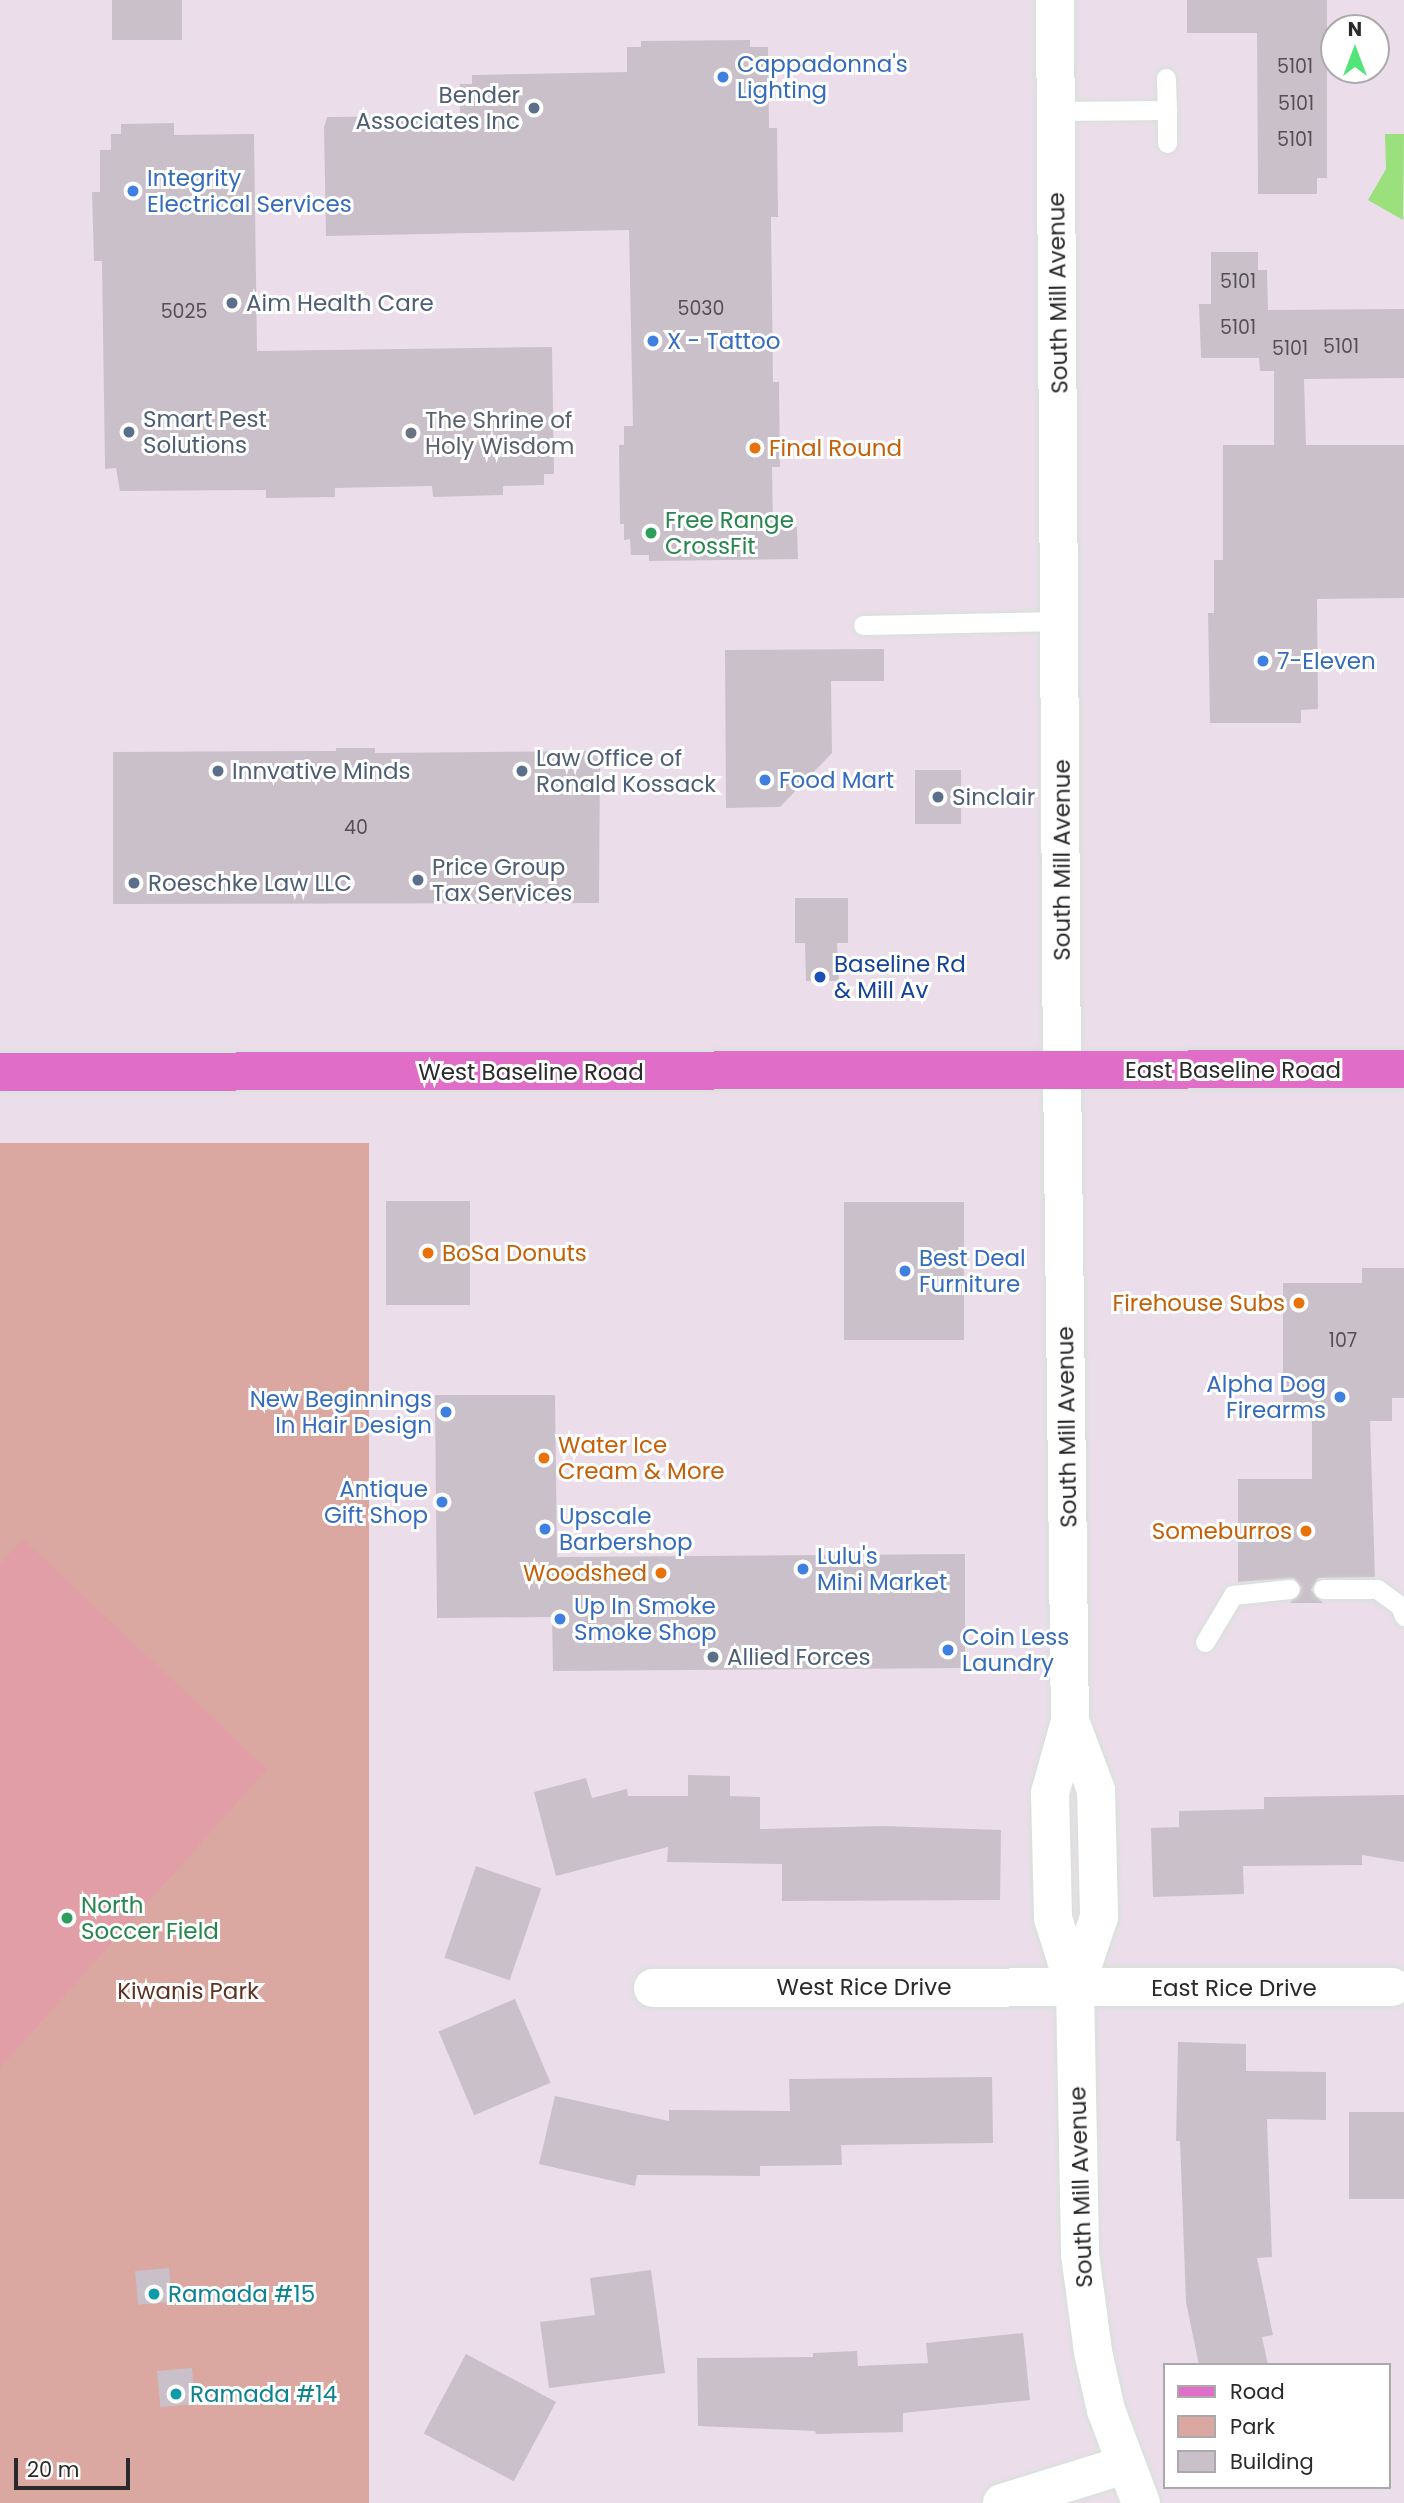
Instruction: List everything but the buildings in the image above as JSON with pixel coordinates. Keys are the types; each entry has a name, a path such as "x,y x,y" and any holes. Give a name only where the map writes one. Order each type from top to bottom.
{"main road":[{"name":"East Baseline Road","path":"1062,1070 1404,1069"},
{"name":"West Baseline Road","path":"0,1072 1062,1070"}],"street":[{"name":"South Mill Avenue","path":"1055,0 1062,1070 1070,1721 1050,1793 1054,1929 1075,1988 1080,2254 1093,2352 1124,2465 1141,2503"},
{"name":"East Rice Drive","path":"1075,1988 1392,1987"},
{"name":"West Rice Drive","path":"653,1988 1075,1988"},
{"path":"1002,2503 1124,2465"}],"lane":[{"path":"1166,78 1167,143"},
{"path":"1056,111 1167,110"},
{"path":"863,625 1061,621"},
{"path":"1205,1642 1233,1595 1290,1589"},
{"path":"1323,1589 1377,1589 1400,1606 1404,1616"}],"green space":[{"name":"Kiwanis Park","path":"0,1143 369,1143 369,2503 0,2503"}],"shaded area":[{"path":"1385,134 1404,134 1403,220 1368,200 1386,169"},
{"name":"North Soccer Field","path":"23,1539 267,1769 0,2068 0,1564"}],"place":[{"name":"Cappadonna's Lighting","path":"723,77"},
{"name":"Bender Associates Inc","path":"534,108"},
{"name":"Integrity Electrical Services","path":"133,191"},
{"name":"Aim Health Care","path":"232,303"},
{"name":"X - Tattoo","path":"653,341"},
{"name":"Smart Pest Solutions","path":"129,432"},
{"name":"The Shrine of Holy Wisdom","path":"411,433"},
{"name":"Final Round","path":"755,448"},
{"name":"Free Range CrossFit","path":"651,533"},
{"name":"7-Eleven","path":"1263,661"},
{"name":"Innvative Minds","path":"218,771"},
{"name":"Law Office of Ronald Kossack","path":"522,771"},
{"name":"Food Mart","path":"765,780"},
{"name":"Sinclair","path":"938,797"},
{"name":"Price Group Tax Services","path":"418,880"},
{"name":"Roeschke Law LLC","path":"134,883"},
{"name":"Baseline Rd & Mill Av","path":"820,977"},
{"name":"BoSa Donuts","path":"428,1253"},
{"name":"Best Deal Furniture","path":"905,1271"},
{"name":"Firehouse Subs","path":"1299,1303"},
{"name":"Alpha Dog Firearms","path":"1340,1397"},
{"name":"New Beginnings In Hair Design","path":"446,1412"},
{"name":"Water Ice Cream & More","path":"544,1458"},
{"name":"Antique Gift Shop","path":"442,1502"},
{"name":"Upscale Barbershop","path":"545,1529"},
{"name":"Someburros","path":"1306,1531"},
{"name":"Lulu's Mini Market","path":"803,1569"},
{"name":"Woodshed","path":"661,1573"},
{"name":"Up In Smoke Smoke Shop","path":"560,1619"},
{"name":"Coin Less Laundry","path":"948,1650"},
{"name":"Allied Forces","path":"713,1657"},
{"name":"North Soccer Field","path":"67,1918"},
{"name":"Ramada #15","path":"154,2294"},
{"name":"Ramada #14","path":"176,2394"}]}
